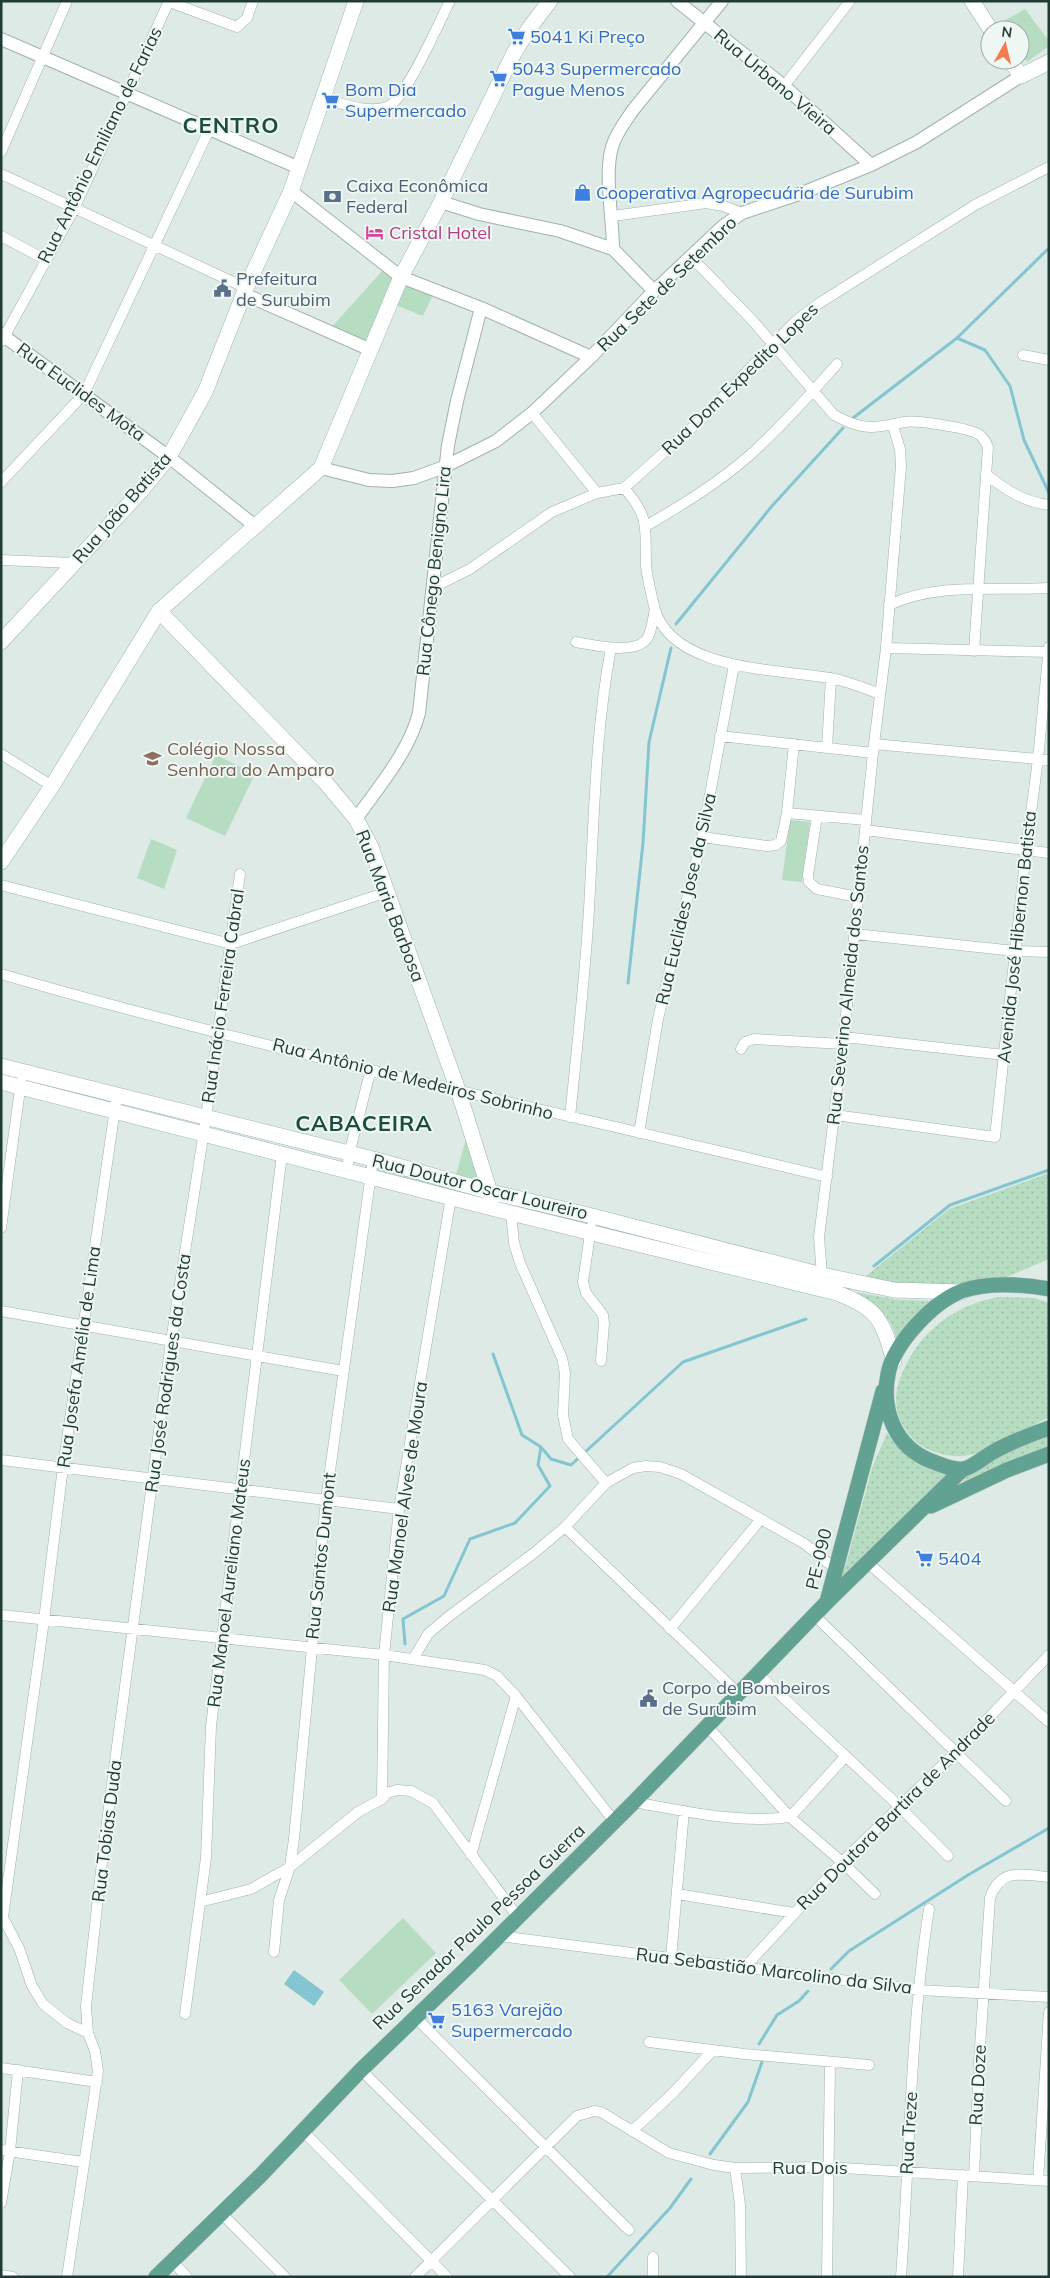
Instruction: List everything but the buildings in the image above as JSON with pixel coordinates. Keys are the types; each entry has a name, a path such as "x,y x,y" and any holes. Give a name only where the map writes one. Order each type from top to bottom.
{"main road":[{"name":"Rua João Batista","path":"1,642 169,457 205,392 245,291 290,191 356,1"},
{"path":"1,862 52,786 159,611 321,468 401,277 441,202 514,53 550,1"},
{"path":"972,1 984,20"},
{"name":"Rua Sete de Setembro","path":"1021,76 1049,62"},
{"path":"1017,70 1021,76"},
{"name":"Rua Maria Barbosa","path":"159,611 326,782 356,818 371,847 458,1090 491,1192 494,1208"},
{"name":"Rua Doutor Oscar Loureiro","path":"1,1066 373,1159 491,1192 822,1275 894,1290 962,1292"},
{"name":"Rua Doutor Oscar Loureiro","path":"1,1082 511,1213 837,1293 858,1301 882,1323 891,1367"},
{"name":"PE-090","path":"827,1602 834,1568 891,1367 905,1338 916,1324 932,1310 962,1292 1013,1285 1049,1289"},
{"name":"PE-090","path":"891,1367 889,1417 893,1428 905,1446 923,1458 963,1469"},
{"name":"PE-090","path":"827,1602 963,1469 1017,1439 1049,1428"},
{"name":"PE-090","path":"921,1511 1007,1470 1049,1454"},
{"name":"Rua Senador Paulo Pessoa Guerra","path":"156,2277 361,2070 634,1802 827,1602"}],"street":[{"path":"1,152 67,1"},
{"path":"168,1 237,27 247,18 253,1"},
{"name":"Rua Antônio Emiliano de Farias","path":"2,337 74,208 129,93 168,1"},
{"path":"322,98 362,108 376,109 395,103 405,89 450,1"},
{"name":"Rua Urbano Vieira","path":"677,1 784,86 871,165"},
{"path":"613,249 613,216 609,162 612,146 621,126 722,1"},
{"path":"784,86 850,1"},
{"path":"1,38 298,167"},
{"name":"Rua Sete de Setembro","path":"321,468 369,480 392,481 414,478 496,441 532,413 591,357 654,291 723,226 742,213 802,193 871,165 917,142 1021,76"},
{"path":"1,482 84,394 210,128"},
{"name":"Rua Dom Expedito Lopes","path":"624,488 705,416 797,320 838,290 975,206 1049,167"},
{"path":"1,174 154,244 245,291 371,350"},
{"path":"290,191 401,277 481,308 591,357"},
{"path":"441,202 480,214 560,231 613,249 654,291"},
{"path":"613,216 706,203 723,206 742,213"},
{"path":"1,236 46,260"},
{"path":"691,257 753,321 834,415 858,425 893,426 904,422 932,423 978,434 986,441 988,447 980,590 974,651"},
{"name":"Rua Cônego Benigno Lira","path":"356,818 404,750 416,727 444,466 457,401 481,308"},
{"name":"Rua Euclides Mota","path":"2,337 84,394 169,457 255,526"},
{"path":"1023,355 1049,360"},
{"path":"646,526 686,502 749,456 790,416 837,364"},
{"path":"532,413 597,493"},
{"name":"Rua Severino Almeida dos Santos","path":"822,1275 819,1237 844,1040 873,748 886,648 901,466 900,449 893,426"},
{"path":"986,475 1014,495 1029,501 1049,505"},
{"path":"432,588 470,569 552,512 597,493 624,488 637,502 646,526 646,566 655,609 662,625 673,639 689,649 734,665 831,678 880,694"},
{"path":"1,560 74,563"},
{"path":"889,605 933,591 1049,588"},
{"path":"576,642 611,648 634,647 644,642 648,636 655,609"},
{"name":"Avenida José Hibernon Batista","path":"835,1115 995,1137 1026,851 1044,760 1049,647"},
{"path":"570,1117 589,911 603,689 611,648"},
{"path":"886,648 1048,652"},
{"name":"Rua Euclides Jose da Silva","path":"639,1133 658,1019 702,837 734,665"},
{"path":"827,748 831,678"},
{"path":"720,736 827,748 873,748 1044,760"},
{"path":"702,837 767,846 776,845 781,841 784,835 787,813 794,744"},
{"path":"1,754 52,786"},
{"path":"787,813 817,816 1026,851 1049,853"},
{"path":"817,816 808,875 809,882 816,889 858,897"},
{"name":"Rua Inácio Ferreira Cabral","path":"206,1118 240,874"},
{"path":"1,885 231,944 387,892"},
{"path":"855,934 1015,952 1049,952"},
{"name":"Rua Antônio de Medeiros Sobrinho","path":"1,974 217,1032 827,1177"},
{"path":"741,1049 745,1042 754,1039 844,1040 1004,1055"},
{"path":"347,1170 349,1154 371,1069"},
{"path":"1,1228 22,1071"},
{"name":"Rua Josefa Amélia de Lima","path":"2,1916 44,1620 63,1467 117,1095"},
{"name":"Rua José Rodrigues da Costa","path":"134,1629 171,1341 206,1118"},
{"name":"Rua Manoel Aureliano Mateus","path":"185,2014 206,1858 212,1726 282,1154"},
{"name":"Rua Santos Dumont","path":"274,1952 279,1900 290,1867 298,1808 326,1500 373,1159"},
{"name":"Rua Manoel Alves de Moura","path":"382,1799 384,1655 399,1509 451,1197"},
{"path":"511,1213 514,1243 520,1263 555,1338 562,1358 565,1373 563,1414 568,1439 606,1483"},
{"path":"592,1216 584,1282 586,1293 603,1315 604,1323 600,1361"},
{"path":"1,1311 343,1371"},
{"path":"1,1460 399,1509"},
{"path":"413,1659 428,1634 565,1527 606,1483 633,1468 660,1467 681,1474 805,1544 834,1568"},
{"path":"670,1630 761,1519"},
{"path":"565,1527 670,1630 738,1693"},
{"path":"867,1562 1013,1693 1049,1722"},
{"path":"814,1615 1006,1802"},
{"path":"1,1616 384,1655 485,1670 497,1676 516,1696 614,1821"},
{"name":"Rua Tobias Duda","path":"67,2277 98,2060 88,2033 86,2006 104,1844 134,1629"},
{"name":"Rua Doutora Bartira de Andrade","path":"744,1968 842,1862 955,1753 1049,1655"},
{"path":"758,1673 900,1807 948,1856"},
{"path":"471,1855 516,1696"},
{"path":"706,1726 790,1817 842,1862 875,1894"},
{"path":"634,1802 684,1811 768,1820 790,1817 845,1757"},
{"path":"200,1902 251,1889 290,1867 334,1830 387,1794 397,1790 411,1791 433,1803 518,1917"},
{"path":"671,1958 684,1811"},
{"name":"Rua Doze","path":"958,2277 985,1994 990,1898 994,1886 1001,1878 1012,1875 1049,1877"},
{"path":"677,1894 794,1913"},
{"name":"Rua Treze","path":"902,2277 919,1990 929,1908"},
{"path":"2,1916 18,1948 32,1986 43,2004 67,2023 88,2033"},
{"name":"Rua Sebastião Marcolino da Silva","path":"499,1936 919,1990 1049,1997"},
{"path":"1038,2180 1049,2012"},
{"path":"415,2017 629,2230"},
{"path":"649,2042 869,2066"},
{"path":"632,2131 672,2094 713,2050"},
{"path":"827,2277 830,2062"},
{"path":"1,2068 96,2082"},
{"path":"1,2203 5,2150 18,2070"},
{"path":"361,2070 570,2277"},
{"name":"Rua Dois","path":"547,2148 577,2116 594,2110 601,2112 670,2153 684,2159 734,2168 828,2167 1049,2181"},
{"path":"302,2130 447,2277"},
{"path":"415,2277 547,2148"},
{"path":"5,2150 84,2162"},
{"path":"734,2168 740,2205 741,2277"},
{"path":"221,2213 285,2277"},
{"path":"653,2257 653,2277"},
{"path":"172,2261 187,2277"},
{"path":"1,2276 13,2277"}],"green space":[{"path":"1025,9 1049,41 1049,46 1030,60 1030,20 1005,20"},
{"path":"383,270 399,277 369,346 330,329"},
{"path":"404,285 433,295 423,316 395,305"},
{"path":"216,755 255,774 225,836 186,818"},
{"path":"790,820 810,822 802,882 782,880"},
{"path":"151,839 177,850 164,889 137,878"},
{"path":"466,1139 482,1184 455,1178"},
{"path":"372,1166 844,1286 843,1290 371,1172"},
{"path":"1049,1173 1049,1259 990,1284 962,1289 860,1281 949,1209"},
{"path":"855,1292 900,1300 936,1301 897,1344 888,1319 871,1302"},
{"path":"1000,1297 1034,1298 1049,1303 1049,1417 999,1444 970,1455 947,1455 925,1448 906,1431 897,1410 897,1390 906,1365 923,1340 944,1319 971,1305"},
{"path":"887,1433 901,1450 915,1461 953,1472 842,1579 840,1577 847,1561 872,1468"},
{"path":"1049,1435 1049,1447 963,1482 967,1476 987,1462"},
{"path":"403,1918 436,1953 372,2014 339,1980"}],"water":[{"path":"294,1970 324,1992 314,2006 284,1984"}],"waterway":[{"path":"853,418 957,338 1049,248"},
{"path":"957,338 985,350 1010,386 1024,440 1049,493"},
{"path":"676,624 772,506 843,428"},
{"path":"628,983 643,843 649,742 671,648"},
{"path":"874,1266 950,1205 1049,1170"},
{"path":"405,1644 403,1619 444,1596 470,1539 515,1523 550,1486 538,1465 541,1447 551,1459 571,1465 683,1362 806,1319"},
{"path":"493,1354 522,1435 541,1447"},
{"path":"831,1969 849,1951 968,1875 1049,1828"},
{"path":"759,2044 777,2015 799,2001 808,1991"},
{"path":"710,2154 748,2102 762,2062"},
{"path":"607,2277 670,2208 691,2179"}],"place":[{"name":"5041 Ki Preço","path":"516,37"},
{"name":"5043 Supermercado Pague Menos","path":"498,79"},
{"name":"Bom Dia Supermercado","path":"331,100"},
{"name":"Cooperativa Agropecuária de Surubim","path":"582,193"},
{"name":"Caixa Econômica Federal","path":"332,196"},
{"name":"Cristal Hotel","path":"375,233"},
{"name":"Prefeitura de Surubim","path":"222,289"},
{"name":"Colégio Nossa Senhora do Amparo","path":"153,759"},
{"name":"5404","path":"924,1559"},
{"name":"Corpo de Bombeiros de Surubim","path":"648,1698"},
{"name":"5163 Varejão Supermercado","path":"437,2020"}],"district":[{"name":"CENTRO","path":"231,125"},
{"name":"CABACEIRA","path":"364,1123"}]}
